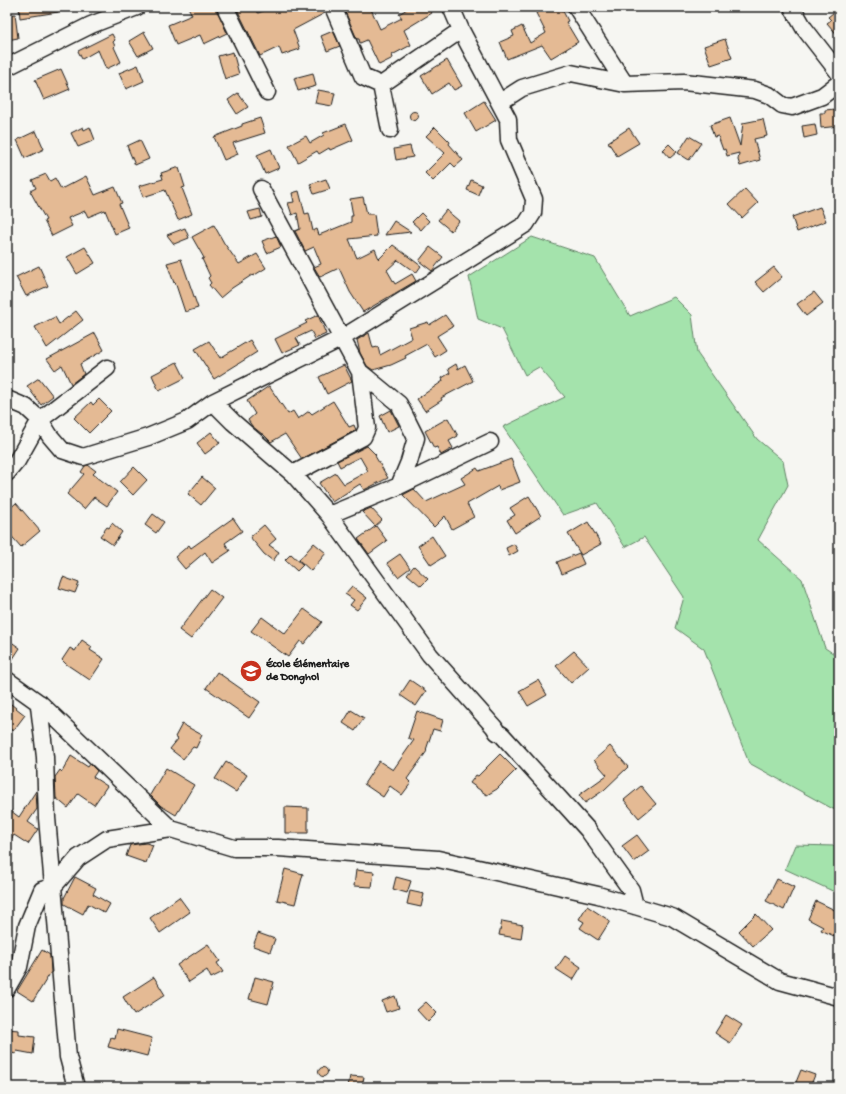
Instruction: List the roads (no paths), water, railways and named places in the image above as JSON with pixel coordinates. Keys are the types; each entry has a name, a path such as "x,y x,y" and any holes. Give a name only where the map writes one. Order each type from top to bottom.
{"street":[{"path":"7,67 91,25 137,7"},
{"path":"225,7 267,92"},
{"path":"333,7 363,77 381,85"},
{"path":"7,399 26,407 40,420 50,436 62,450 83,457 148,437 187,421 213,402 342,338 526,224 533,213 534,199 509,140 508,119 460,30 452,7"},
{"path":"576,7 625,84"},
{"path":"792,7 804,28 839,73"},
{"path":"381,85 460,30"},
{"path":"500,102 522,88 571,73 625,84 684,82 755,90 769,95 782,105 792,107 822,96 839,83"},
{"path":"381,85 390,130"},
{"path":"261,189 360,372 368,428 363,437 294,474"},
{"path":"7,473 17,461 40,420 107,368"},
{"path":"360,372 398,404 416,438 409,462 399,486"},
{"path":"213,402 233,422 294,474 329,516 430,655 497,732 502,735 588,830 631,890 635,906"},
{"path":"329,516 399,486 490,442"},
{"path":"7,680 40,703 171,829"},
{"path":"40,703 39,706 45,757 47,818 52,887 58,928 68,1057 76,1087"},
{"path":"7,988 19,967 27,926 42,890 52,887 78,858 107,839 171,829 234,848 278,848 438,859 598,895 672,917 780,981 839,998"}],"place":[{"name":"École Élémentaire de Donghol","path":"251,671"}]}
